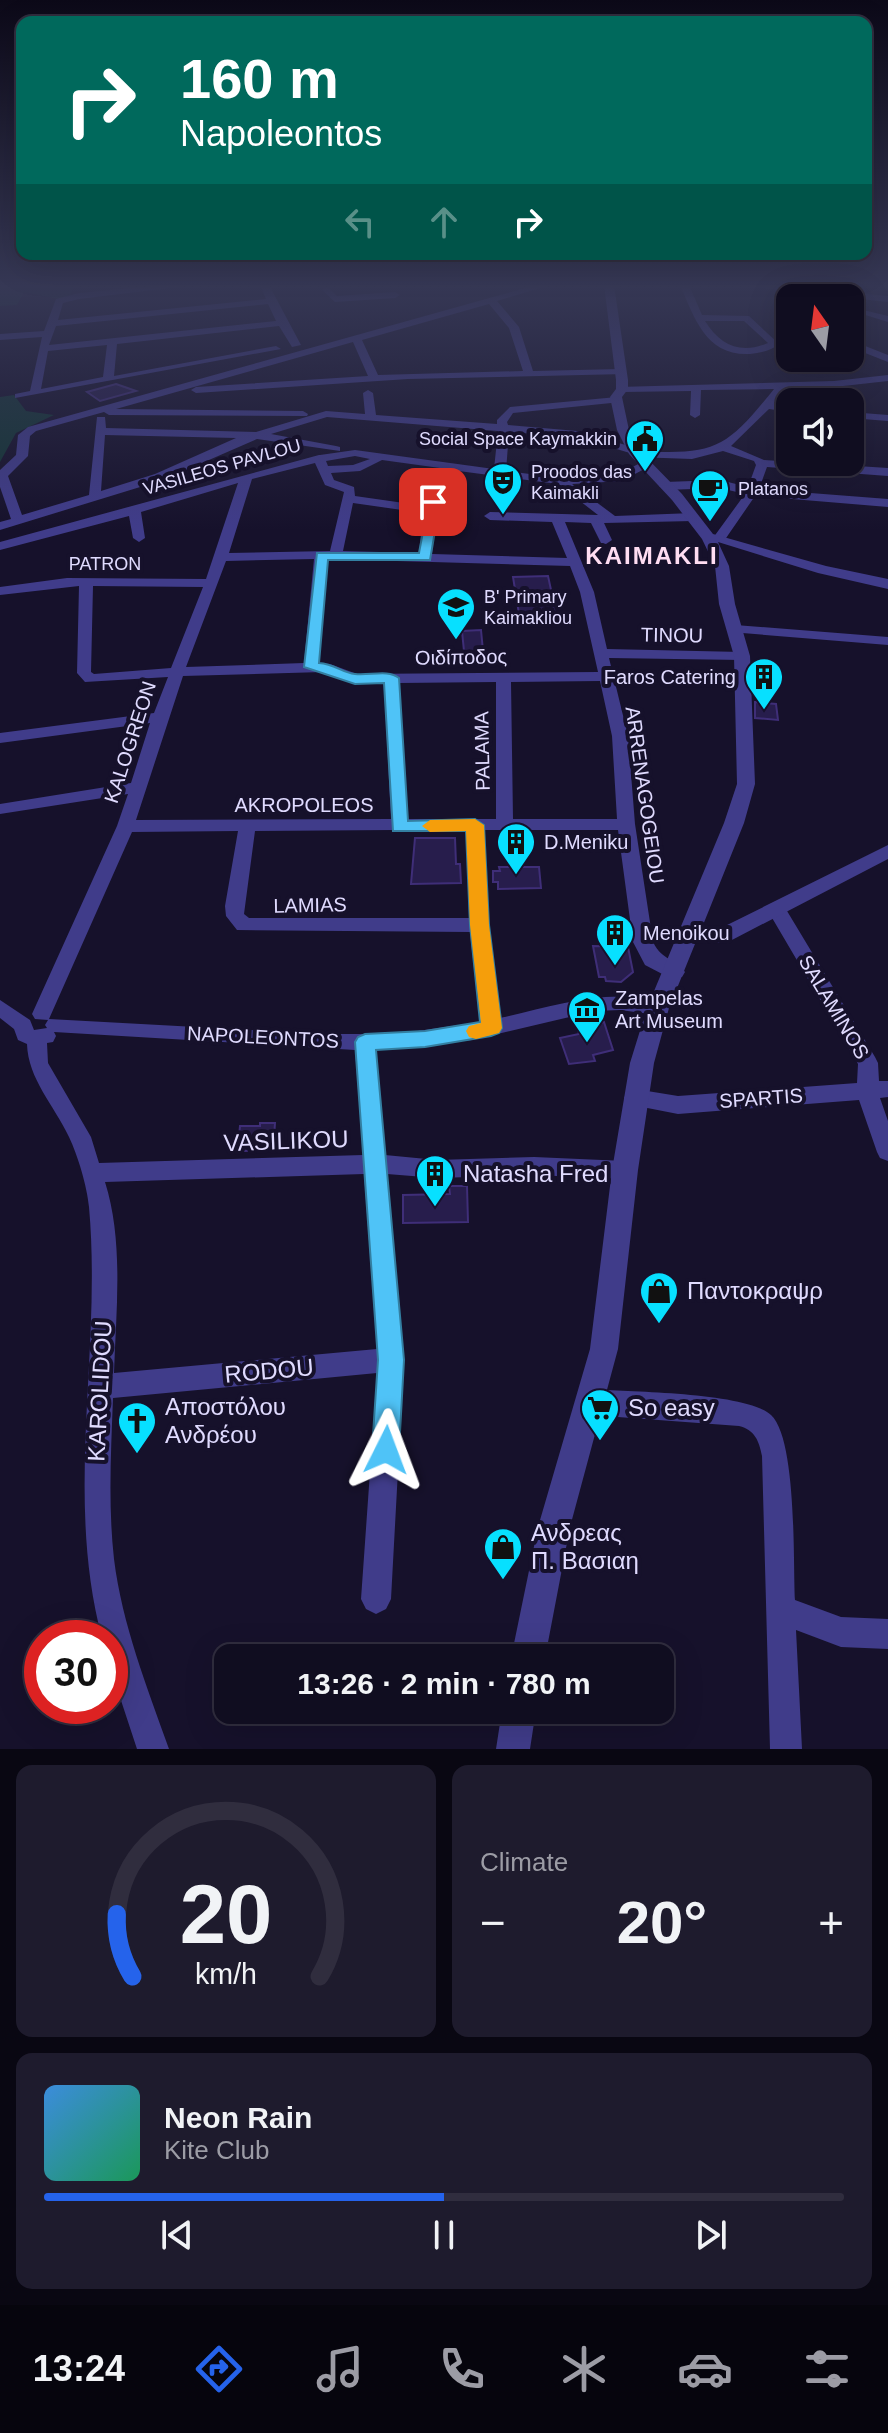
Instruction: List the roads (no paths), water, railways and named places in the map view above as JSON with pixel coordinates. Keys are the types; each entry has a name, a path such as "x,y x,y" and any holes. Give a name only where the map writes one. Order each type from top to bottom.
{"street":[{"path":"35,393 40,367"},
{"path":"108,380 109,367"},
{"path":"19,396 180,367"},
{"path":"18,521 2,475 22,456 24,435 36,427 244,367"},
{"path":"369,367 374,378"},
{"path":"527,367 529,374"},
{"path":"620,367 619,417 637,456 714,538 823,570 888,584"},
{"path":"173,389 202,390 374,378 621,372"},
{"path":"500,473 502,419 514,409 696,386 845,384 888,378"},
{"path":"101,410 371,416 577,434 637,456 703,454 721,447 766,405 782,385"},
{"path":"695,415 696,386"},
{"path":"368,393 371,416"},
{"path":"766,405 776,407"},
{"path":"96,497 94,487 101,410"},
{"path":"0,526 176,470 254,435 326,414"},
{"path":"864,416 888,418"},
{"path":"100,431 254,435 355,453"},
{"path":"721,447 762,463 888,472"},
{"name":"VASILEOS PAVLOU","path":"0,546 246,478 324,470 355,453 561,481 622,477 637,456"},
{"path":"324,470 363,467 373,464 379,457"},
{"path":"714,538 752,492 762,463"},
{"path":"425,557 430,510 447,465"},
{"path":"311,667 329,555 349,488 324,470"},
{"name":"KALOGREON","path":"39,1026 126,826 160,717 212,583 246,478"},
{"path":"561,481 612,519"},
{"path":"665,486 720,484 752,492 888,503"},
{"path":"348,499 430,510"},
{"path":"135,511 139,538"},
{"path":"490,516 693,517"},
{"name":"ARRENAGOGEIOU","path":"557,518 587,592 620,736 626,824 644,947 657,964 675,972"},
{"path":"595,518 606,540"},
{"path":"531,1644 554,1527 591,1402 608,1329 625,1170 642,1063 658,1008 734,823 746,784 742,656 727,604 722,566 714,538"},
{"path":"221,557 329,555 575,562"},
{"name":"Οιδίποδος","path":"86,582 86,676 95,679 177,672 311,667 331,668 340,675 355,679 605,676"},
{"name":"PATRON","path":"0,591 43,584 86,582 212,583"},
{"path":"735,629 888,641"},
{"name":"TINOU","path":"601,653 742,656"},
{"name":"PALAMA","path":"503,676 505,825"},
{"path":"391,678 400,827"},
{"path":"0,738 160,717"},
{"path":"0,809 138,787"},
{"name":"AKROPOLEOS","path":"126,826 247,828 626,824"},
{"path":"475,825 479,925 491,1028"},
{"name":"LAMIAS","path":"247,828 234,906 235,916 244,925 479,925"},
{"path":"690,930 723,936 777,911 888,851"},
{"name":"SALAMINOS","path":"777,911 868,1063 866,1090 888,1152"},
{"name":"NAPOLEONTOS","path":"39,1026 365,1042 425,1039 491,1028 595,1004 620,1003 658,1008"},
{"path":"0,1007 39,1026"},
{"name":"KAROLIDOU","path":"39,1026 38,1063 80,1137 93,1173 105,1252 96,1486 100,1559 107,1602 127,1674 153,1749"},
{"path":"365,1042 391,1360 376,1599"},
{"name":"SPARTIS","path":"635,1098 678,1105 888,1089"},
{"name":"VASILIKOU","path":"93,1173 376,1164 437,1169 534,1166 625,1170"},
{"name":"RODOU","path":"99,1387 391,1360"},
{"path":"591,1402 739,1413 758,1419 766,1426 775,1456 786,1749"},
{"path":"781,1610 841,1632 888,1634"},
{"path":"513,1749 517,1724"}],"place":[{"name":"Social Space Kaymakkin","path":"645,473"},
{"name":"Proodos das Kaimakli","path":"503,516"},
{"name":"Platanos","path":"710,523"},
{"name":"B' Primary Kaimakliou","path":"456,641"},
{"name":"Faros Catering","path":"764,711"},
{"name":"D.Meniku","path":"516,876"},
{"name":"Menoikou","path":"615,967"},
{"name":"Zampelas Art Museum","path":"587,1044"},
{"name":"Natasha Fred","path":"435,1208"},
{"name":"Παντοκραψρ","path":"659,1325"},
{"name":"So easy","path":"600,1442"},
{"name":"Αποστόλου Ανδρέου","path":"137,1455"},
{"name":"Ανδρεας Π. Βασιαη","path":"503,1581"}],"district":[{"name":"KAIMAKLI","path":"652,556"}]}
